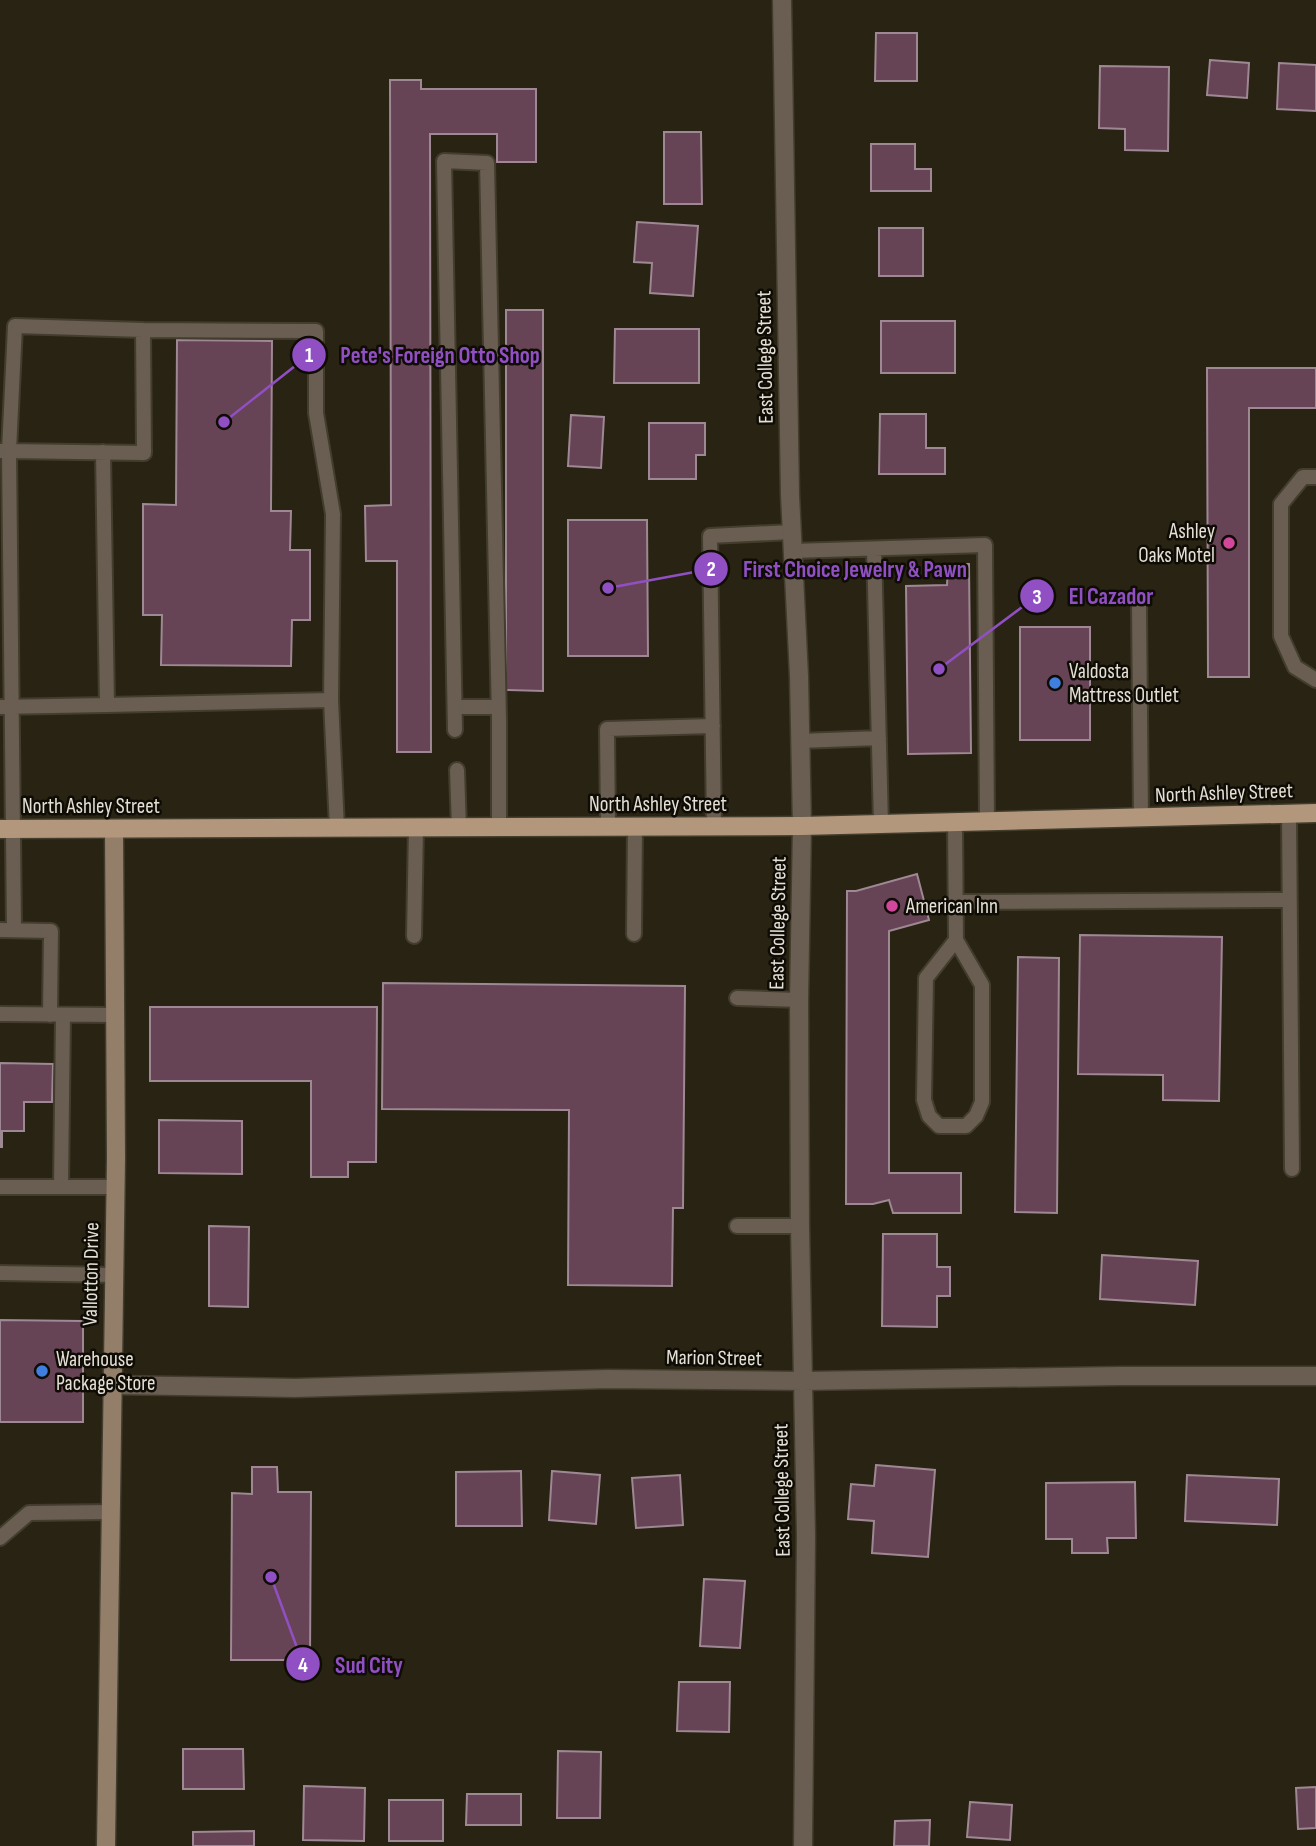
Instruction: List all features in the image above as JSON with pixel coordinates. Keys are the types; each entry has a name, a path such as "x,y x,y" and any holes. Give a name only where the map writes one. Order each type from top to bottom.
{"main road":[{"name":"North Ashley Street","path":"7,828 802,826 1316,813"}],"street":[{"name":"East College Street","path":"782,0 792,532 802,826 799,1000 800,1226 806,1536 803,1846"},
{"name":"Vallotton Drive","path":"106,1846 115,1187 114,829"},
{"name":"Marion Street","path":"112,1385 295,1388 608,1379 803,1381 1119,1376 1316,1377"}],"lane":[{"path":"456,730 444,161 486,163 499,827"},
{"path":"61,1187 51,931 7,930 5,451 15,326 316,331 316,413 333,514 331,700 337,828"},
{"path":"5,451 144,453 143,330"},
{"path":"103,452 107,705"},
{"path":"1316,477 1303,477 1281,504 1281,636 1295,667 1316,680"},
{"path":"714,827 710,536 792,532"},
{"path":"793,551 985,545 987,822"},
{"path":"874,549 881,824"},
{"path":"1139,605 1140,818"},
{"path":"6,707 331,700"},
{"path":"455,707 498,707"},
{"path":"608,827 607,729 713,726"},
{"path":"800,741 878,738"},
{"path":"457,770 459,828"},
{"path":"1289,814 1292,1170"},
{"path":"956,822 956,940 982,985 982,1102 966,1126 939,1126 929,1116 924,1100 926,978 956,940"},
{"path":"414,936 416,827"},
{"path":"634,934 635,827"},
{"path":"957,902 1289,900"},
{"path":"737,998 799,1000"},
{"path":"0,1014 115,1015"},
{"path":"0,1187 115,1187"},
{"path":"737,1226 800,1226"},
{"path":"0,1273 114,1275"},
{"path":"0,1538 29,1513 110,1512"}],"building":[{"path":"876,33 917,33 917,81 875,81"},
{"path":"1210,60 1249,63 1247,98 1207,95"},
{"path":"1279,63 1316,65 1316,111 1277,109"},
{"path":"1100,66 1169,67 1168,151 1125,150 1125,129 1099,128"},
{"path":"390,80 421,80 421,89 536,89 536,162 497,162 497,134 430,134 431,752 397,752 397,561 366,561 365,506 391,505"},
{"path":"664,132 701,132 702,204 664,204"},
{"path":"871,144 915,144 915,169 931,169 931,191 871,191"},
{"path":"637,222 698,226 693,296 650,293 652,263 634,262"},
{"path":"879,228 923,228 923,276 879,276"},
{"path":"506,310 543,310 543,691 506,690"},
{"path":"881,321 955,321 955,373 881,373"},
{"path":"615,329 699,329 699,383 614,383"},
{"path":"177,340 272,341 271,511 291,511 290,550 310,550 310,620 292,620 291,666 161,665 162,615 143,615 143,504 176,505"},
{"name":"Ashley Oaks Motel","path":"1207,368 1316,368 1316,408 1249,408 1249,677 1208,677"},
{"path":"880,414 926,414 926,448 945,448 945,474 879,474"},
{"path":"571,415 604,417 601,468 568,466"},
{"path":"649,423 705,423 705,455 696,455 696,479 649,479"},
{"path":"568,520 647,520 648,656 568,656"},
{"path":"948,564 969,564 971,753 908,754 906,586 947,585"},
{"name":"Valdosta Mattress Outlet","path":"1020,627 1090,627 1090,740 1020,740"},
{"path":"917,874 929,920 889,931 889,1173 961,1173 961,1213 893,1213 889,1200 873,1204 846,1204 847,891 856,891"},
{"path":"1080,935 1222,937 1219,1101 1163,1100 1163,1075 1078,1074"},
{"path":"1018,957 1059,958 1057,1213 1015,1212"},
{"path":"383,983 685,986 683,1208 673,1208 672,1286 568,1285 569,1110 382,1109"},
{"path":"150,1007 377,1007 376,1162 348,1162 348,1177 311,1177 311,1081 150,1081"},
{"path":"0,1063 53,1064 52,1102 24,1102 24,1131 2,1131 2,1147 0,1147"},
{"path":"159,1120 242,1121 242,1174 159,1173"},
{"path":"209,1226 249,1227 248,1307 209,1306"},
{"path":"883,1234 937,1234 937,1267 950,1267 950,1296 937,1296 937,1327 882,1326"},
{"path":"1102,1255 1198,1261 1195,1305 1100,1299"},
{"name":"Warehouse Package Store","path":"0,1320 83,1321 83,1422 0,1422"},
{"path":"876,1465 935,1470 928,1557 872,1553 874,1521 848,1519 851,1484 874,1486"},
{"path":"252,1467 277,1467 278,1492 311,1492 310,1660 231,1660 232,1493 252,1494"},
{"path":"521,1471 522,1526 456,1526 456,1472"},
{"path":"552,1471 600,1475 596,1524 549,1520"},
{"path":"680,1475 683,1525 636,1528 632,1478"},
{"path":"1187,1475 1279,1479 1277,1525 1185,1521"},
{"path":"1135,1482 1136,1538 1107,1538 1108,1553 1072,1553 1072,1539 1046,1539 1046,1483"},
{"path":"704,1579 745,1581 740,1648 700,1646"},
{"path":"679,1682 730,1682 729,1732 677,1731"},
{"path":"183,1749 243,1749 244,1789 183,1789"},
{"path":"558,1751 601,1752 600,1818 557,1818"},
{"path":"304,1786 365,1788 364,1841 303,1840"},
{"path":"1316,1787 1316,1828 1298,1829 1296,1788"},
{"path":"467,1794 521,1794 521,1825 466,1825"},
{"path":"389,1800 443,1800 443,1841 389,1841"},
{"path":"970,1802 1012,1805 1010,1840 967,1837"},
{"path":"930,1820 929,1846 894,1846 895,1821"},
{"path":"254,1831 254,1846 193,1846 193,1832"}],"place":[{"name":"Pete's Foreign Otto Shop","path":"224,422"},
{"name":"Ashley Oaks Motel","path":"1229,543"},
{"name":"First Choice Jewelry & Pawn","path":"608,588"},
{"name":"El Cazador","path":"939,669"},
{"name":"Valdosta Mattress Outlet","path":"1055,683"},
{"name":"American Inn","path":"892,906"},
{"name":"Warehouse Package Store","path":"42,1371"},
{"name":"Sud City","path":"271,1577"}]}
